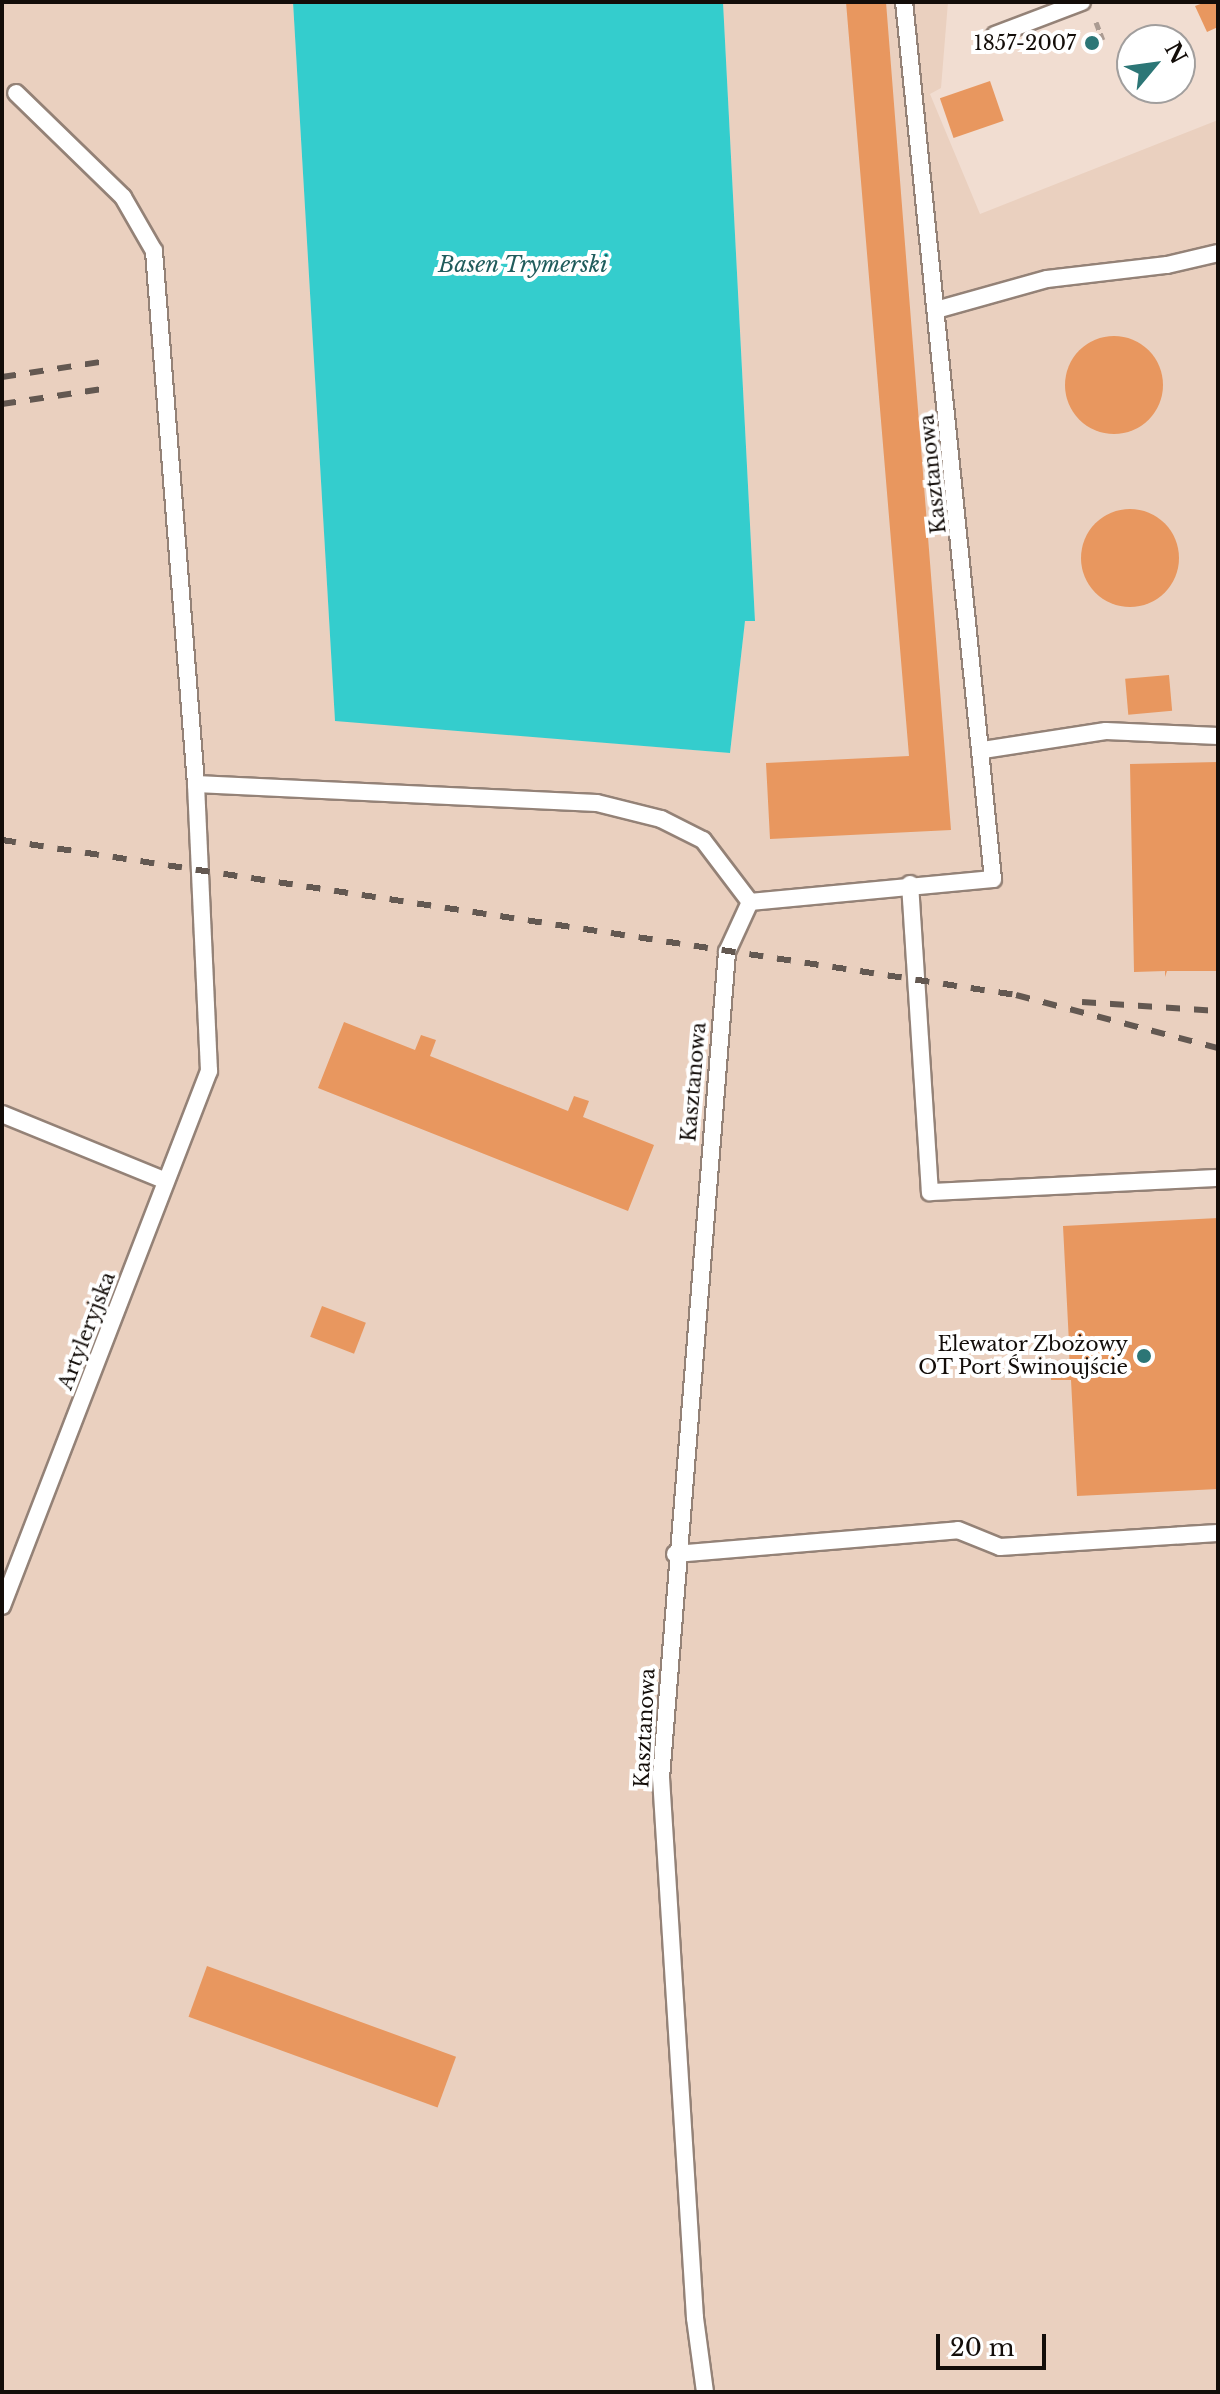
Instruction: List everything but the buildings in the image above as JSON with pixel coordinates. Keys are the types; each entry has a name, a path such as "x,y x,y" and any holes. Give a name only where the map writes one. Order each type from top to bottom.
{"lane":[{"name":"Kasztanowa","path":"705,2392 695,2318 661,1778 675,1554 727,952 750,902 910,884 993,879 983,750 904,2"},
{"path":"995,35 1082,2"},
{"path":"16,93 123,197 154,251 196,784 597,803 661,819 703,840 750,902"},
{"path":"936,310 1047,279 1167,265 1218,253"},
{"path":"983,750 1106,731 1218,736"},
{"name":"Artyleryjska","path":"2,1606 209,1071 196,784"},
{"path":"910,884 930,1192 1218,1178"},
{"path":"2,1114 166,1181"},
{"path":"675,1554 958,1530 1000,1547 1218,1533"}],"path":[{"path":"1099,30 1103,40"}],"shaded area":[{"path":"2,2 293,2 335,720 730,753 745,620 755,620 723,2 948,2 941,88 930,94 980,214 1218,120 1218,2392 2,2392"}],"water":[{"name":"Basen Trymerski","path":"293,2 723,2 755,621 745,621 730,753 335,721"}],"railway":[{"path":"2,377 106,361"},
{"path":"2,404 109,388"},
{"path":"2,840 1016,995 1218,1048"},
{"path":"1082,1002 1218,1011"}],"place":[{"name":"1857-2007","path":"1092,43"},
{"name":"Elewator Zbożowy OT Port Świnoujście","path":"1144,1356"}]}
